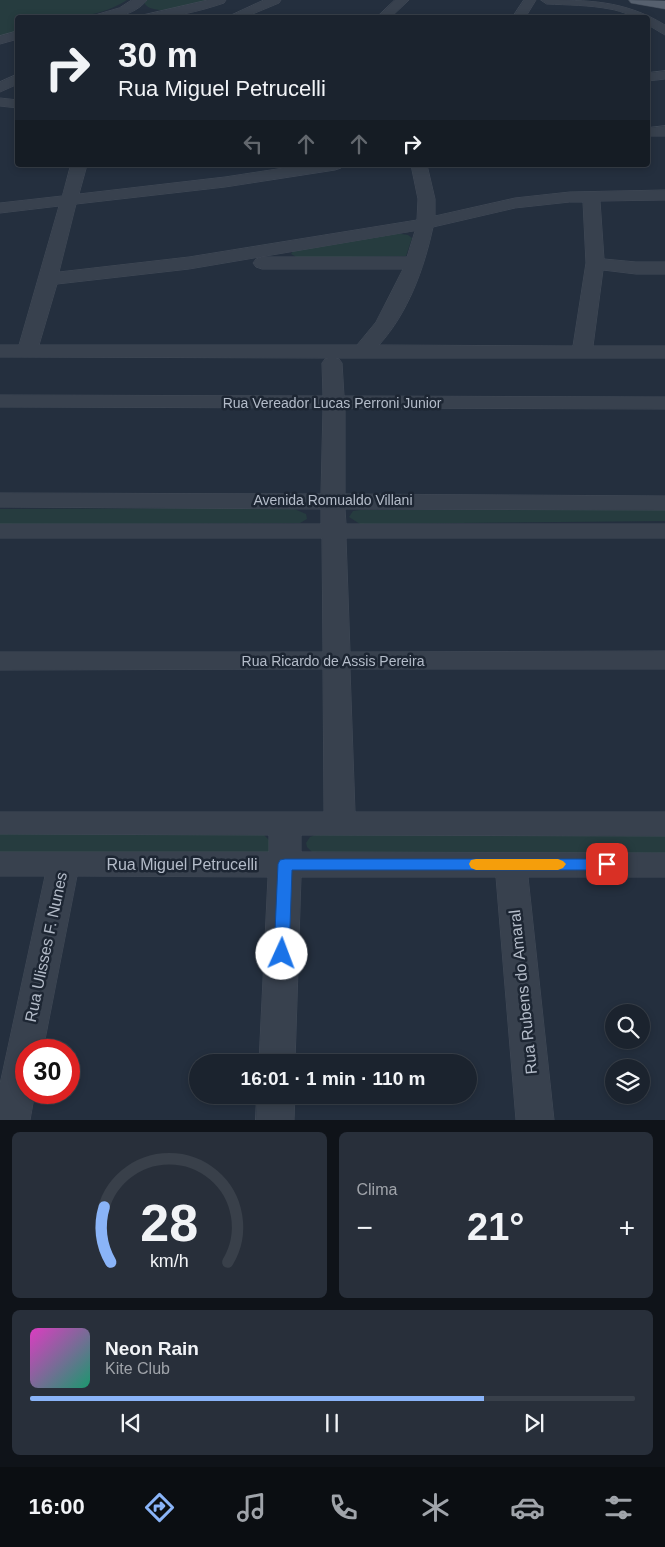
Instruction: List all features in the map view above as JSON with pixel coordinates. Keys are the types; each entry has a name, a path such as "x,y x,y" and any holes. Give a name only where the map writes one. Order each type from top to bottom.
{"street":[{"path":"165,15 220,0"},
{"path":"238,15 275,0"},
{"path":"386,15 403,0"},
{"path":"520,15 530,0"},
{"path":"547,0 611,4 633,9 641,15"},
{"path":"109,15 140,1 144,9 170,14"},
{"path":"0,40 15,37"},
{"path":"0,40 15,40"},
{"path":"650,76 665,75"},
{"path":"0,80 15,78"},
{"path":"0,94 15,101"},
{"path":"0,102 15,102"},
{"path":"650,132 665,131"},
{"path":"26,351 50,279 68,201 78,167"},
{"path":"0,208 225,182 322,167"},
{"path":"363,351 372,343 384,325 406,285 415,263 425,224 426,198 419,167"},
{"path":"50,279 190,263 425,224 515,203 591,196 665,195"},
{"path":"582,352 595,263 591,196"},
{"path":"190,263 415,263"},
{"path":"595,263 636,268 665,268"},
{"path":"0,351 665,352"},
{"path":"332,362 340,823"},
{"name":"Rua Vereador Lucas Perroni Junior","path":"0,401 665,403"},
{"name":"Avenida Romualdo Villani","path":"0,500 665,502"},
{"path":"0,531 665,531"},
{"name":"Rua Ricardo de Assis Pereira","path":"0,661 337,662 665,660"},
{"path":"0,823 665,824"},
{"path":"277,1054 285,823"},
{"name":"Rua Ulisses F. Nunes","path":"11,1120 64,863"},
{"name":"Rua Miguel Petrucelli","path":"0,864 665,865"},
{"name":"Rua Rubens do Amaral","path":"511,864 535,1120"},
{"path":"275,1120 276,1104"}],"green space":[{"path":"0,0 127,0 90,15 15,15 15,33 0,37"},
{"path":"146,0 216,0 178,9 158,10 150,8 144,3"},
{"path":"395,233 408,235 412,238 406,256 298,258 291,254 293,251"},
{"path":"292,508 306,514 307,519 300,523 0,524 0,509"},
{"path":"665,510 665,521 360,524 349,517 353,511"},
{"path":"0,834 255,834 264,835 272,843 269,852 0,856"},
{"path":"317,834 665,834 665,857 312,852 306,843 310,837"}],"slow traffic":[{"path":"476,864 558,864"}],"route":[{"path":"282,954 285,864 607,864"}]}
